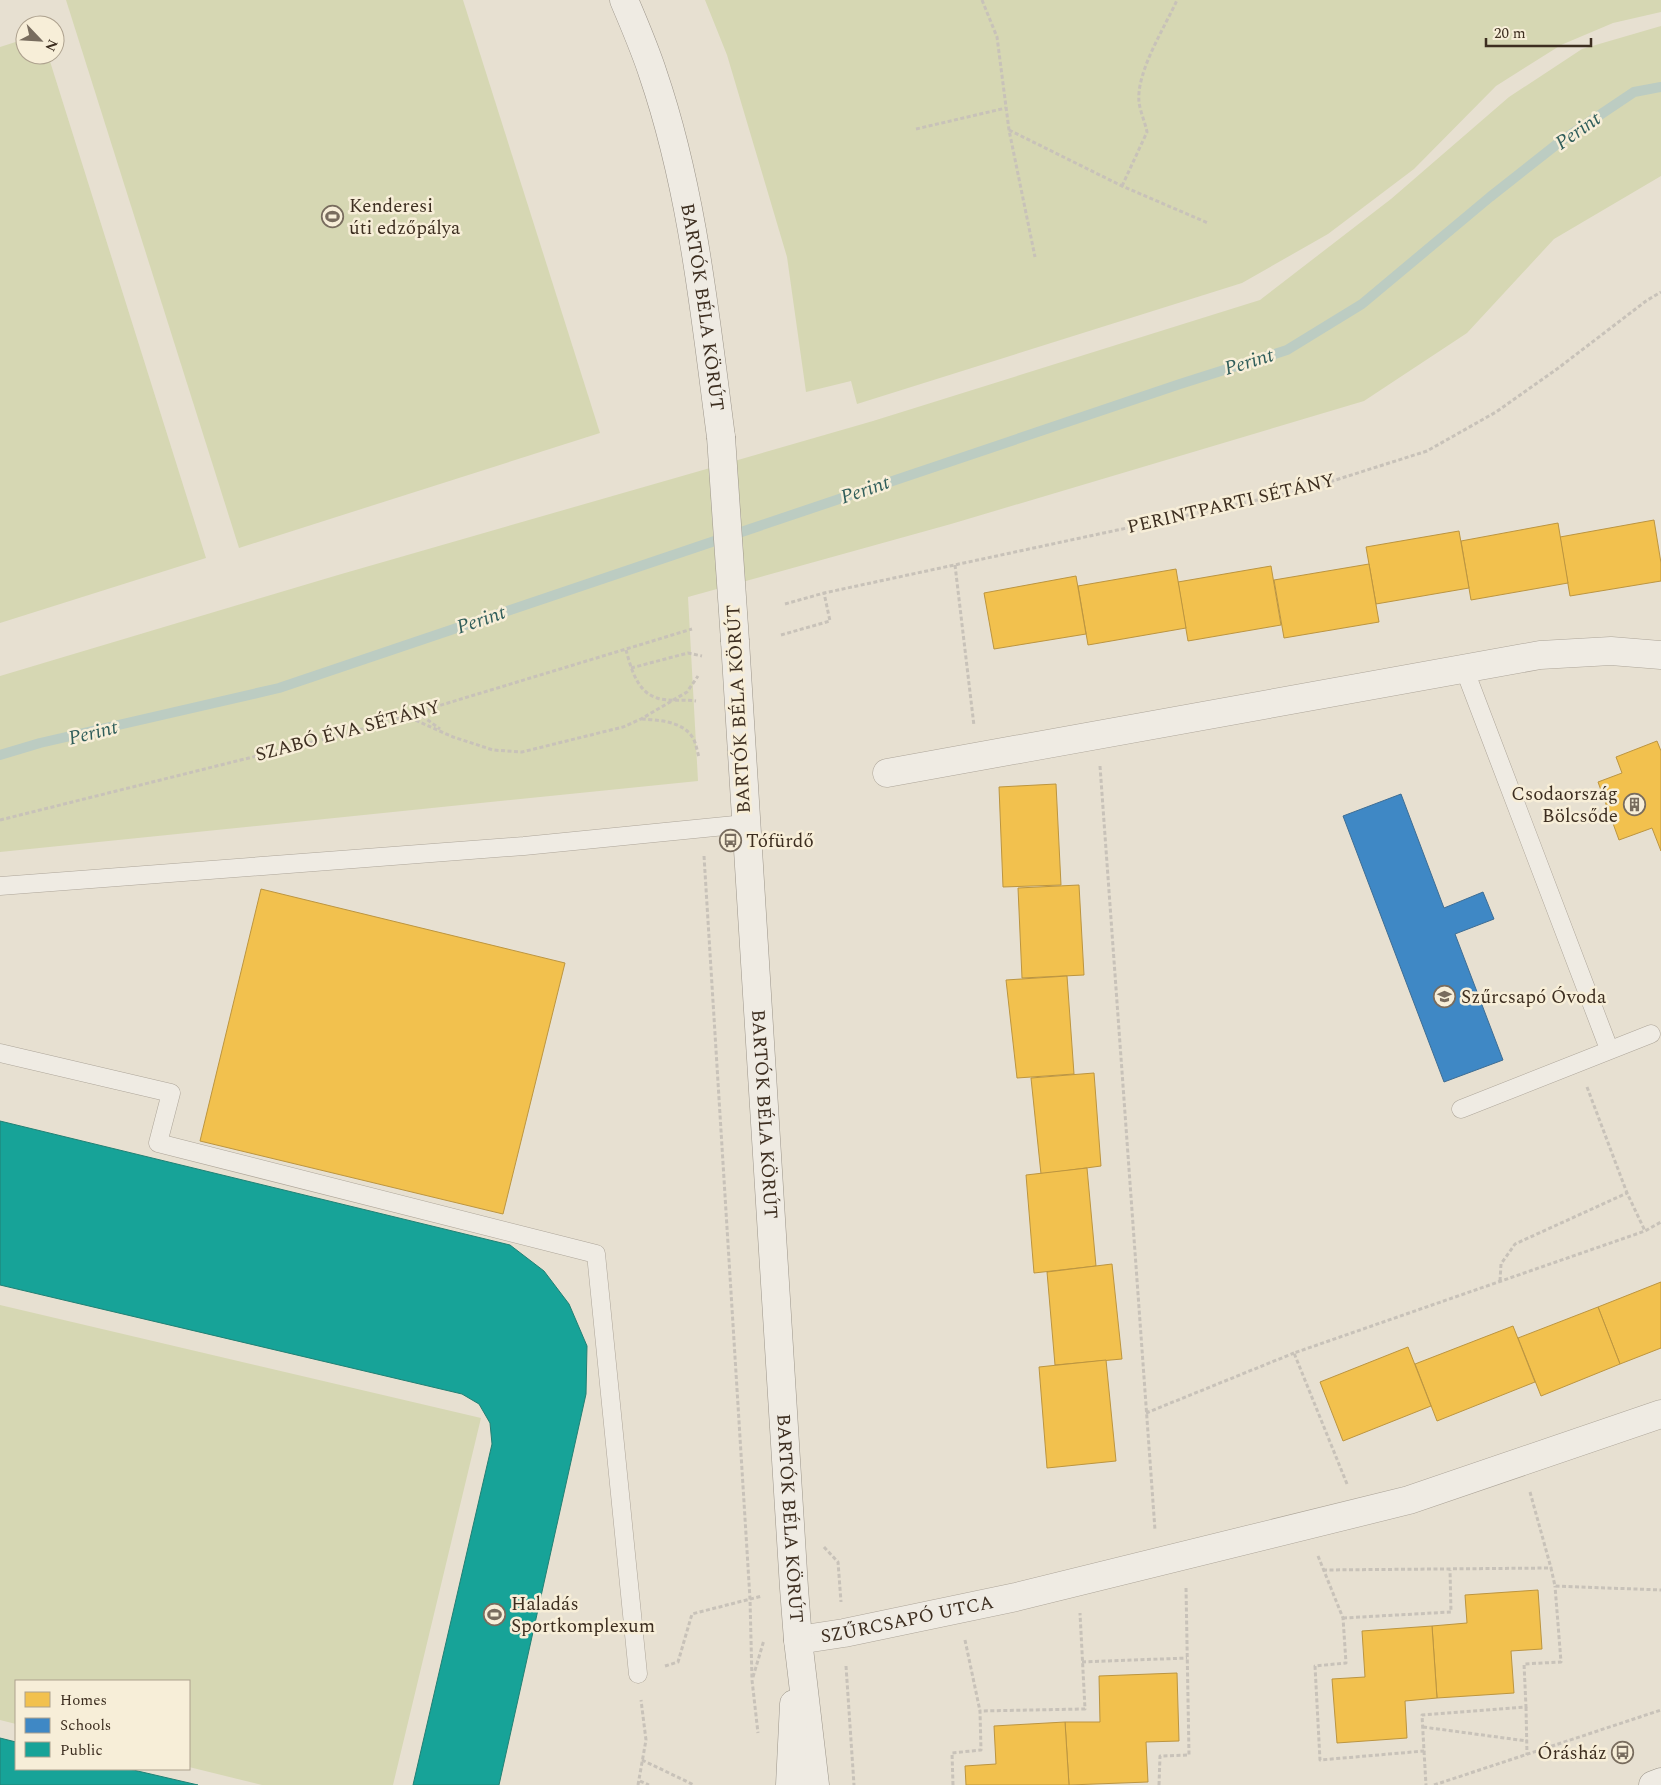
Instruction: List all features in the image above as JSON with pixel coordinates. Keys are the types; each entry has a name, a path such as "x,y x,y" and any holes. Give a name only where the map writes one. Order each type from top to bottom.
{"street":[{"name":"BARTÓK BÉLA KÖRÚT","path":"624,0 654,75 674,146 689,217 721,438 794,1588 798,1640 815,1785"},
{"path":"887,773 1464,668 1549,655 1611,651 1661,655"},
{"name":"SZŰRCSAPÓ UTCA","path":"798,1640 844,1633 1016,1597 1409,1500 1661,1414"},
{"name":"BARTÓK BÉLA KÖRÚT","path":"790,1785 798,1640"},
{"path":"1653,1785 1661,1782"}],"lane":[{"path":"1464,668 1610,1049"},
{"path":"0,886 524,846 745,824"},
{"path":"1461,1109 1651,1034"},
{"path":"0,1053 171,1093 158,1143 596,1254 638,1674"}],"path":[{"path":"982,0 997,37 1002,64 1009,130 1035,257"},
{"path":"1122,186 1147,132 1139,102 1140,86 1145,70 1177,0"},
{"path":"916,129 1006,108"},
{"path":"1009,130 1122,186 1208,223"},
{"name":"PERINTPARTI SÉTÁNY","path":"785,604 824,593 1304,490 1427,451 1496,412 1557,369 1646,301 1661,292"},
{"path":"956,565 968,759"},
{"path":"781,635 830,621 824,593"},
{"name":"SZABÓ ÉVA SÉTÁNY","path":"0,820 349,733 692,629"},
{"path":"626,650 631,668 648,694 657,698 696,702"},
{"path":"631,668 688,653 702,656"},
{"path":"402,718 413,719 453,737 493,750 522,752 623,727 642,719 687,692 698,676"},
{"path":"417,712 453,737"},
{"path":"642,719 664,721 685,729 693,737 699,756"},
{"path":"1098,736 1157,1562"},
{"path":"702,828 750,1599 752,1680"},
{"path":"1578,1062 1627,1193 1644,1231"},
{"path":"1500,1281 1501,1264 1515,1244 1627,1193"},
{"path":"1146,1413 1294,1353 1644,1231 1661,1222"},
{"path":"1294,1353 1358,1512"},
{"path":"1521,1461 1555,1586 1561,1662 1524,1664 1527,1755"},
{"path":"1308,1524 1322,1570 1343,1618 1346,1663 1315,1666 1320,1760 1424,1751"},
{"path":"1159,1785 1160,1756 1189,1755 1185,1556"},
{"path":"838,1562 854,1785"},
{"path":"1322,1570 1551,1568"},
{"path":"1343,1618 1451,1612 1450,1570"},
{"path":"980,1710 1085,1709 1078,1582"},
{"path":"1555,1586 1661,1590"},
{"path":"638,1785 646,1740 638,1674 678,1662 692,1614 794,1588"},
{"path":"953,1785 952,1753 981,1750 980,1710 958,1610"},
{"path":"1082,1662 1187,1658"},
{"path":"1426,1785 1422,1715 1526,1707"},
{"path":"1434,1785 1661,1710"},
{"path":"1423,1727 1527,1741"},
{"path":"642,1760 694,1785"},
{"path":"640,1781 649,1785"}],"green space":[{"name":"Kenderesi úti edzőpálya","path":"66,0 463,0 600,433 239,548"},
{"path":"705,0 1661,0 1661,12 1613,23 1561,45 1496,86 1414,169 1328,234 1242,283 857,404 851,381 806,392 787,257 727,55"},
{"path":"1661,26 1661,176 1554,239 1467,333 1364,401 951,524 688,597 698,781 0,852 0,676 338,575 873,421 1260,300 1391,199 1509,97 1582,49"},
{"path":"15,42 15,65 51,65 206,558 0,623 0,47"},
{"path":"0,1305 481,1418 393,1785 262,1785 190,1767 190,1680 15,1680 15,1724 0,1720"}],"building: Homes":[{"path":"1654,520 1661,563 1661,581 1570,596 1560,537"},
{"path":"1558,523 1568,583 1471,600 1461,541"},
{"path":"1459,531 1469,588 1376,604 1366,547"},
{"path":"1369,564 1379,622 1284,638 1274,580"},
{"path":"1271,566 1281,625 1188,641 1178,582"},
{"path":"1176,569 1186,628 1088,645 1078,586"},
{"path":"1076,576 1086,634 994,649 984,593"},
{"name":"Csodaország Bölcsőde","path":"1657,741 1661,751 1661,851 1652,828 1619,840 1598,782 1622,773 1616,757"},
{"path":"1056,784 1061,885 1003,887 999,787"},
{"path":"1079,885 1084,975 1022,978 1018,888"},
{"path":"261,889 565,963 503,1214 200,1141"},
{"path":"1067,976 1074,1074 1017,1078 1006,980"},
{"path":"1094,1073 1101,1166 1041,1174 1031,1078"},
{"path":"1087,1168 1096,1266 1034,1273 1026,1175"},
{"path":"1112,1264 1122,1359 1055,1365 1047,1272"},
{"path":"1661,1282 1661,1348 1620,1364 1598,1307"},
{"path":"1598,1307 1620,1364 1541,1396 1518,1338"},
{"path":"1513,1326 1535,1382 1437,1421 1415,1364"},
{"path":"1408,1347 1431,1406 1343,1441 1320,1382"},
{"path":"1106,1360 1116,1461 1047,1468 1039,1367"},
{"path":"1538,1590 1542,1649 1511,1651 1514,1693 1437,1698 1432,1626 1467,1623 1465,1595"},
{"path":"1432,1626 1437,1698 1405,1701 1407,1738 1337,1743 1332,1679 1365,1677 1362,1631"},
{"path":"1177,1673 1179,1741 1146,1742 1148,1782 1069,1785 1065,1722 1100,1722 1099,1676"},
{"path":"1065,1722 1069,1785 966,1785 965,1766 996,1764 994,1726"}],"building: Schools":[{"name":"Szűrcsapó Óvoda","path":"1401,794 1444,908 1483,892 1494,919 1455,934 1503,1060 1444,1082 1343,816"}],"building: Public":[{"name":"Haladás Sportkomplexum","path":"0,1121 510,1245 544,1271 569,1304 587,1346 586,1394 499,1785 413,1785 492,1444 490,1423 479,1404 462,1394 0,1285"},
{"path":"0,1738 15,1742 15,1770 133,1770 198,1785 0,1785"}],"waterway":[{"name":"Perint","path":"0,755 40,743 279,688 1180,384 1287,350 1362,304 1490,197 1561,141 1634,92 1661,87"}],"place":[{"name":"Kenderesi úti edzőpálya","path":"333,217"},
{"name":"Csodaország Bölcsőde","path":"1634,805"},
{"name":"Tófürdő","path":"730,841"},
{"name":"Szűrcsapó Óvoda","path":"1445,997"},
{"name":"Haladás Sportkomplexum","path":"495,1615"},
{"name":"Órásház","path":"1623,1753"}]}
